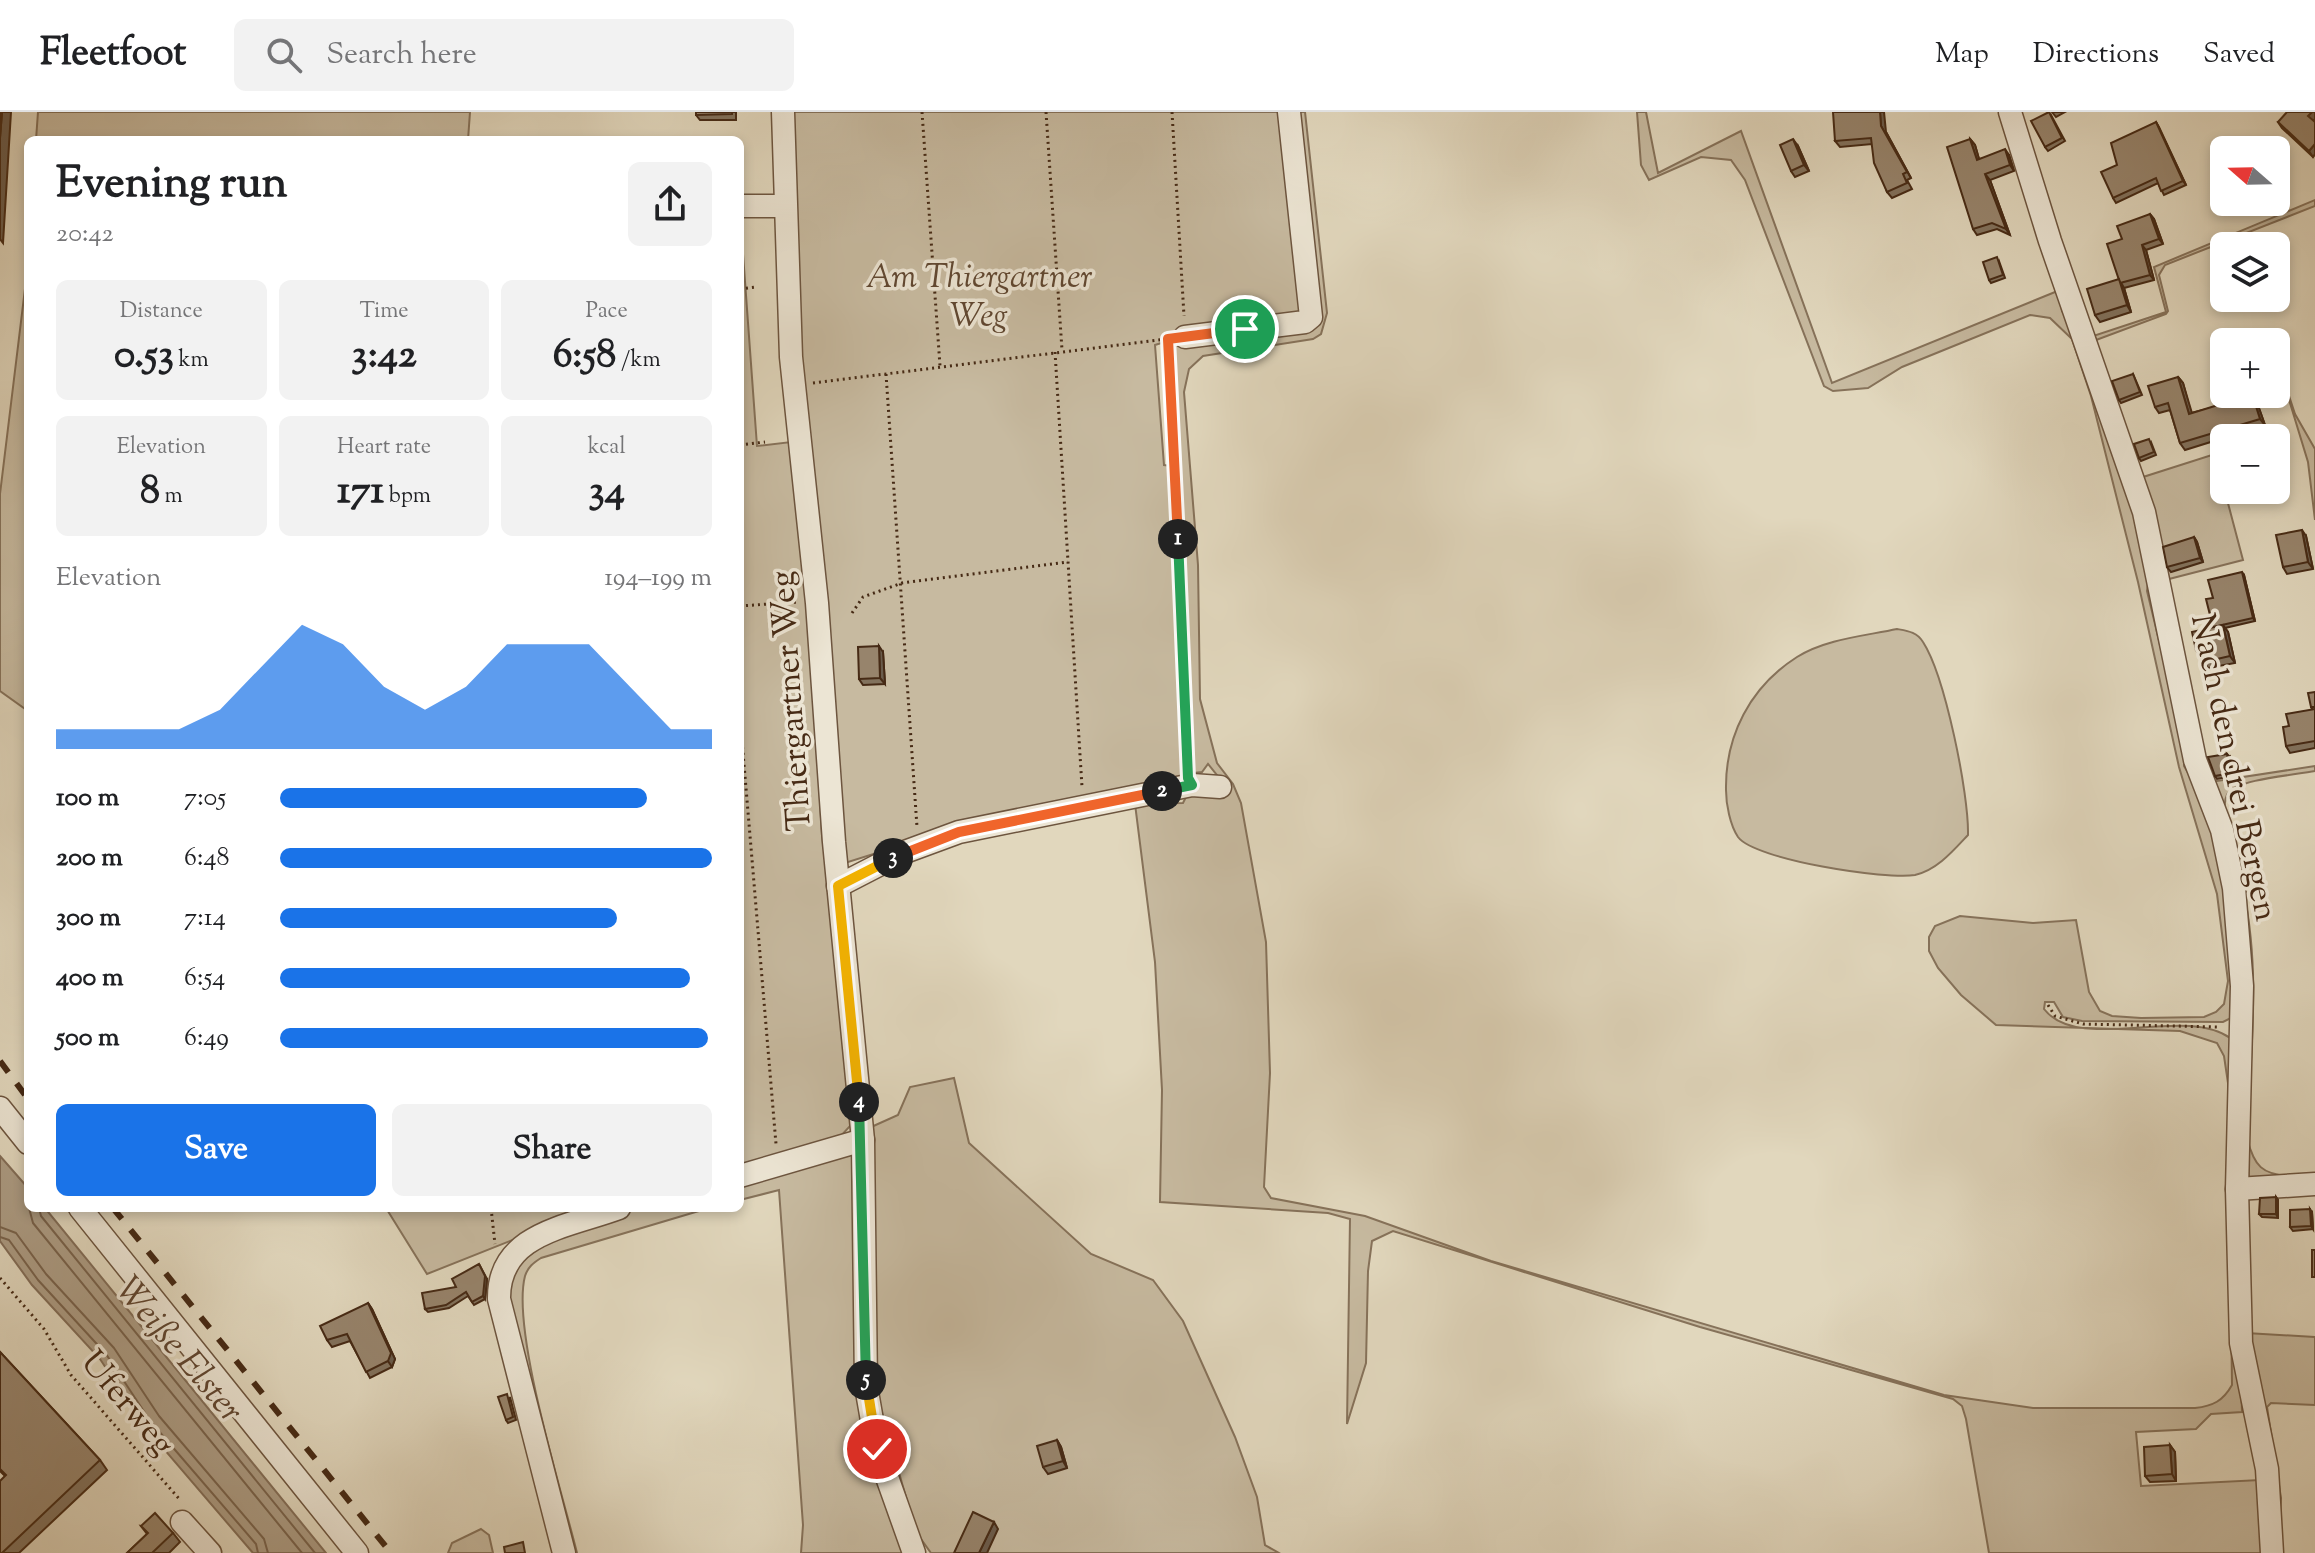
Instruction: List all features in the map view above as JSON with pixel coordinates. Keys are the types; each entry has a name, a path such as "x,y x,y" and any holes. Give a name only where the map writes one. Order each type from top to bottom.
{"street":[{"name":"Thiergartner Weg","path":"783,112 784,206 794,385 817,603 838,886 863,1140 866,1386 877,1449 914,1553"},
{"path":"1177,338 1305,322 1311,317 1289,112"},
{"name":"Nach den drei Bergen","path":"2010,112 2050,241 2144,512 2195,760 2222,830 2234,888 2241,959 2237,1189 2241,1343 2267,1469 2272,1553"},
{"path":"744,206 784,206"},
{"path":"838,886 919,847 959,832 1192,785 1220,787"},
{"path":"0,1108 24,1138"},
{"path":"744,1175 863,1140"},
{"path":"2237,1189 2315,1184"},
{"path":"83,1212 357,1553"},
{"path":"564,1553 499,1299 499,1279 507,1259 521,1244 608,1212"},
{"path":"186,1516 210,1553"}],"path":[{"path":"922,112 940,366"},
{"path":"1046,112 1062,350"},
{"path":"1172,112 1188,778 1192,785"},
{"path":"744,289 757,287"},
{"path":"794,385 1177,338"},
{"path":"1055,352 1084,807"},
{"path":"886,374 919,847"},
{"path":"744,445 765,442"},
{"path":"852,613 863,597 902,583 1069,562"},
{"path":"744,606 817,603"},
{"path":"744,764 778,1167"},
{"path":"2048,1005 2055,1016 2083,1024 2160,1023 2239,1029"},
{"path":"491,1212 495,1245 507,1259"},
{"name":"Uferweg","path":"0,1278 44,1329 71,1375 186,1516"}],"green space":[{"path":"38,112 470,112 468,136 36,136"},
{"name":"Am Thiergartner Weg","path":"792,112 1284,112 1307,318 1183,336 1155,345 1164,465 1173,466 1182,783 918,840 845,863 802,384"},
{"path":"1290,112 1305,112 1327,313 1321,334 1313,339 1203,356 1189,369 1184,392 1198,565 1200,699 1217,763 1233,784 1241,803 1266,942 1270,1073 1264,1187 1271,1198 1365,1216 1491,1261 1944,1395 2033,1408 2201,1407 2221,1399 2232,1385 2228,1083 2224,1056 2217,1043 2180,1031 2114,1029 2186,1026 2210,1029 2230,1038 2242,1412 2211,1414 2196,1429 2136,1432 2141,1486 2260,1480 2268,1553 1989,1553 1966,1419 1962,1406 1953,1399 1700,1327 1393,1231 1372,1241 1368,1271 1366,1363 1347,1424 1350,1219 1328,1213 1160,1202 1162,1090 1155,962 1135,804 1183,803 1188,793 1224,784 1208,764 1202,772 1193,773 1180,477 1163,351 1165,345 1177,339 1316,324"},
{"path":"1637,112 1646,112 1658,173 1741,131 1832,383 2060,290 2062,311 2070,321 2151,559 2147,591 2184,744 2184,766 2196,786 2228,881 2233,1017 2223,1022 2082,1021 2063,1017 2054,1002 2045,1002 2044,1009 2060,1022 2081,1028 1996,1025 1961,995 1938,968 1929,951 1929,937 1935,926 1960,916 2033,923 2076,920 2089,992 2100,1011 2112,1016 2141,1018 2204,1017 2224,1004 2228,981 2217,894 2179,767 2138,582 2091,396 2072,339 2050,318 2030,315 1902,367 1868,388 1833,391 1824,386 1745,180 1731,160 1701,157 1649,180 1641,165"},
{"path":"2315,200 2315,206 2290,216 2290,210"},
{"path":"2277,216 2290,216 2249,232 2238,232"},
{"path":"2210,244 2210,247 2165,265 2159,275 2168,311 2166,314 2096,340 2095,347 2090,337 2166,312 2154,267"},
{"path":"744,268 757,446 791,442 809,607 822,836 840,963 852,1124 838,1139 744,1169"},
{"path":"24,297 24,708 0,691 0,494"},
{"path":"2290,399 2315,449 2315,520 2308,462"},
{"path":"2210,456 2210,504 2228,504 2243,560 2169,579 2140,478"},
{"path":"1897,629 1912,632 1921,639 1939,681 1960,765 1968,835 1930,869 1915,875 1900,876 1822,866 1749,845 1738,837 1733,827 1726,790 1730,751 1744,714 1754,698 1780,669 1808,651 1846,639"},
{"path":"2315,766 2315,771 2243,784 2228,793 2225,801 2230,842 2244,894 2252,954 2253,1016 2247,1138 2253,1156 2261,1167 2273,1174 2291,1176 2249,1181 2246,1159 2246,999 2210,782"},
{"path":"954,1078 969,1143 1091,1254 1153,1280 1183,1321 1235,1437 1257,1497 1265,1545 1279,1553 931,1553 916,1532 869,1368 869,1128 898,1115 910,1087"},
{"path":"850,1150 857,1154 858,1364 911,1553 801,1553 803,1525 779,1190 744,1199 744,1180"},
{"path":"388,1212 583,1212 427,1274"},
{"path":"627,1212 696,1212 541,1258 525,1276 525,1333 531,1371 577,1553 572,1553 532,1381 524,1382 505,1308 508,1271 557,1235"},
{"path":"2246,1333 2315,1337 2315,1405 2271,1403 2267,1407 2281,1498 2280,1517"},
{"path":"481,1529 489,1535 493,1553 448,1553 452,1543"}],"water":[{"path":"0,1156 24,1183 24,1212 48,1212 326,1553 253,1553 145,1427 100,1359 32,1285 0,1241"}],"building":[{"path":"696,112 732,112 732,114 696,115"},
{"path":"1833,112 1880,112 1881,126 1907,172 1903,174 1907,183 1887,192 1874,163 1871,138 1835,141"},
{"path":"2049,112 2062,138 2045,147 2031,121"},
{"path":"2287,112 2312,112 2308,116 2315,122 2315,144 2309,151 2278,122"},
{"path":"2156,122 2183,181 2161,191 2156,178 2113,198 2101,172 2117,165 2111,143"},
{"path":"1793,139 1804,165 1791,171 1780,145"},
{"path":"1970,139 1977,160 2005,149 2010,165 1985,174 2006,229 1992,223 1973,229 1947,147"},
{"path":"2150,214 2159,239 2142,245 2150,275 2120,283 2107,244 2122,239 2117,226"},
{"path":"1997,257 2003,275 1989,280 1983,262"},
{"path":"2119,279 2127,305 2095,315 2087,289"},
{"path":"2133,374 2140,392 2119,400 2112,381"},
{"path":"2178,377 2189,414 2210,408 2256,408 2260,419 2243,424 2210,424 2210,434 2180,443 2168,403 2155,407 2148,386"},
{"path":"2149,439 2154,452 2139,458 2134,444"},
{"path":"2302,530 2308,562 2283,567 2276,535"},
{"path":"2194,537 2200,558 2167,567 2163,547"},
{"path":"2242,572 2253,618 2213,627 2206,599 2213,598 2208,580"},
{"path":"2223,625 2230,656 2204,662 2201,649 2196,650 2192,632"},
{"path":"879,646 880,678 859,679 858,647"},
{"path":"2315,692 2315,707 2311,707 2308,693"},
{"path":"2315,709 2315,741 2286,746 2283,727 2289,726 2286,714"},
{"path":"2227,754 2231,773 2215,776 2208,757"},
{"path":"2276,1197 2276,1214 2259,1214 2260,1198"},
{"path":"2310,1209 2311,1226 2290,1227 2290,1210"},
{"path":"2312,1250 2315,1250 2315,1277 2312,1277"},
{"path":"479,1264 485,1276 483,1296 472,1302 466,1292 446,1305 425,1309 422,1293 456,1287 452,1279"},
{"path":"368,1303 391,1353 388,1361 366,1372 347,1334 327,1340 320,1326"},
{"path":"0,1352 100,1460 2,1553 0,1481 6,1475 0,1469"},
{"path":"507,1394 513,1417 506,1420 498,1397"},
{"path":"1057,1440 1063,1461 1043,1467 1037,1446"},
{"path":"2170,1445 2172,1474 2145,1476 2144,1447"},
{"path":"973,1512 994,1522 979,1553 954,1553"},
{"path":"155,1513 173,1533 152,1553 127,1553 148,1533 141,1526"},
{"path":"523,1542 525,1553 505,1553 504,1547"}],"railway":[{"path":"0,1061 24,1094"},
{"path":"116,1212 391,1553"}],"route":[{"path":"877,1449 866,1386 863,1140 838,886 902,853 959,832 1192,785 1188,778 1168,339 1245,329"}],"water label":[{"name":"Weiße Elster","path":"181,1348"}]}
